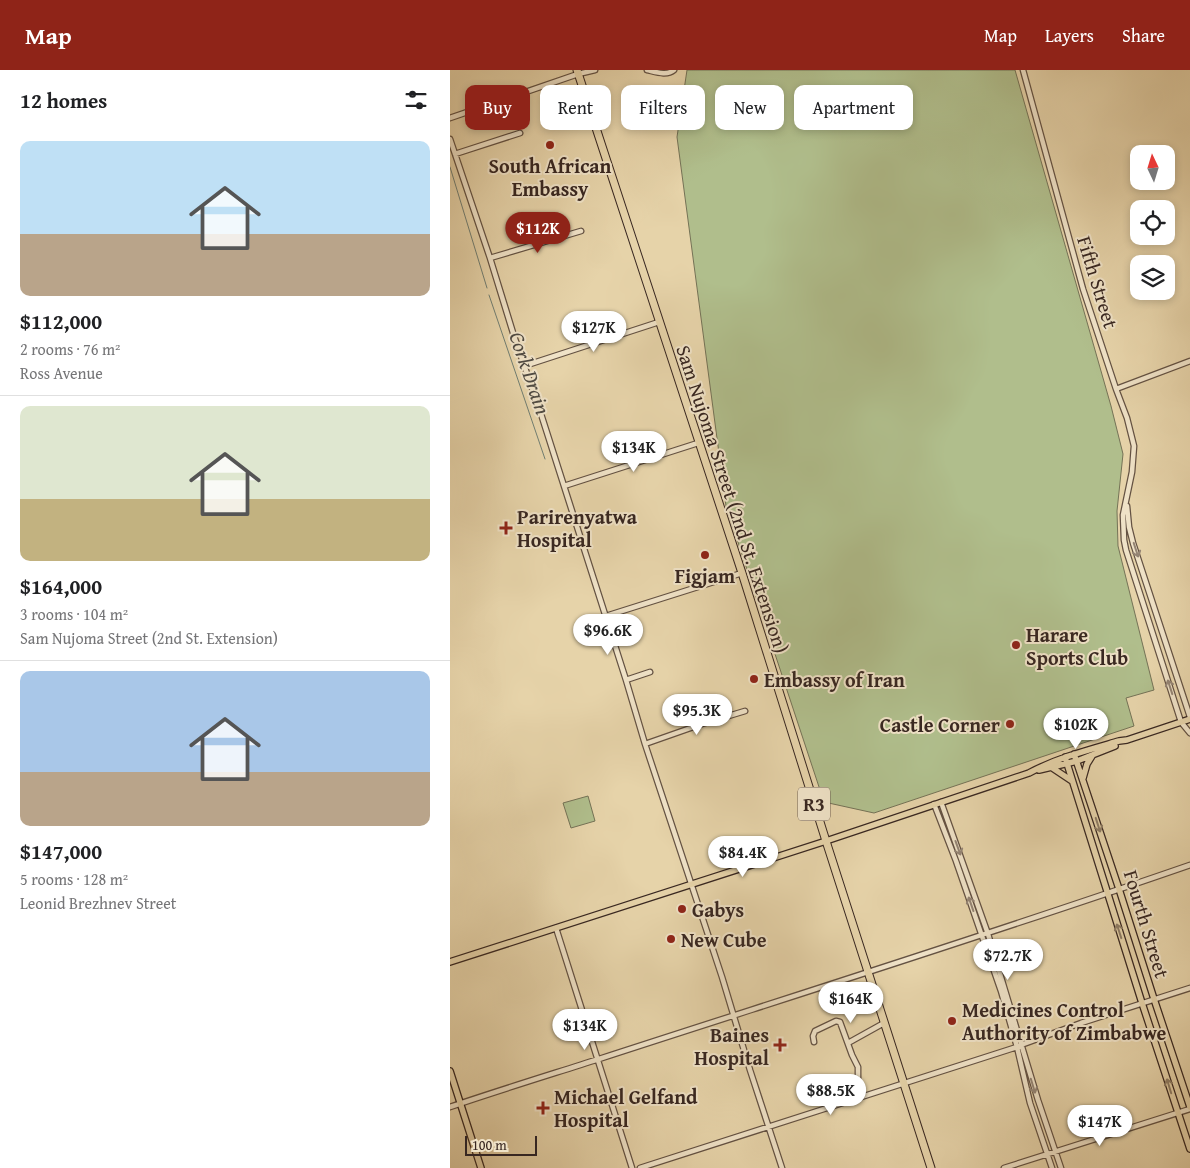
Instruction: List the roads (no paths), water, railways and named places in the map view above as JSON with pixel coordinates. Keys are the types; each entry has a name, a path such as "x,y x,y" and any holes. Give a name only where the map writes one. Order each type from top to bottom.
{"highway":[{"name":"Sam Nujoma Street (2nd St. Extension)","path":"577,72 742,574 931,1168"}],"main road":[{"path":"1076,758 1190,718"},
{"path":"1029,773 1044,765 1092,756 1127,740"},
{"path":"1083,778 1087,764 1092,756"},
{"name":"Fourth Street","path":"1076,758 1190,1108"},
{"path":"450,962 826,841 1051,767 1066,760"},
{"path":"1066,760 1190,1149"},
{"path":"1051,767 1072,780"},
{"path":"450,1071 481,1168"}],"street":[{"path":"450,118 577,72 595,70"},
{"path":"647,70 662,73 669,73 674,70"},
{"name":"Fifth Street","path":"1023,70 1083,289 1127,418 1134,446 1132,472 1123,515 1126,550 1181,722 1190,732"},
{"path":"455,154 520,134"},
{"path":"450,139 541,414 782,1168"},
{"path":"490,258 581,231"},
{"path":"524,366 659,322"},
{"path":"1116,389 1190,361"},
{"path":"564,486 698,443"},
{"name":"Fifth Street","path":"1126,502 1133,543 1190,718"},
{"path":"606,616 742,574"},
{"path":"626,680 650,672"},
{"path":"645,744 745,711"},
{"name":"Fifth Street","path":"1190,726 1190,732"},
{"path":"942,802 988,934 1019,1046 1030,1103 1052,1168"},
{"path":"934,804 982,936 1060,1168"},
{"path":"450,1107 982,936 1190,865"},
{"path":"556,928 632,1168"},
{"path":"640,1168 1019,1046 1081,1023 1190,988"},
{"path":"814,1042 814,1031 836,1021 840,1022 858,1067 858,1080 855,1087 858,1097"},
{"path":"848,1043 884,1023"},
{"path":"1004,1168 1190,1108"}],"waterway":[{"name":"Cork Drain","path":"450,167 487,288"},
{"name":"Cork Drain","path":"489,295 545,459"}],"place":[{"name":"South African Embassy","path":"550,145"},
{"name":"Parirenyatwa Hospital","path":"506,528"},
{"name":"Figjam","path":"705,555"},
{"name":"Harare Sports Club","path":"1016,645"},
{"name":"Embassy of Iran","path":"754,679"},
{"name":"Castle Corner","path":"1010,724"},
{"name":"Gabys","path":"682,909"},
{"name":"New Cube","path":"671,939"},
{"name":"Medicines Control Authority of Zimbabwe","path":"952,1021"},
{"name":"Baines Hospital","path":"780,1045"},
{"name":"Michael Gelfand Hospital","path":"543,1108"}]}
